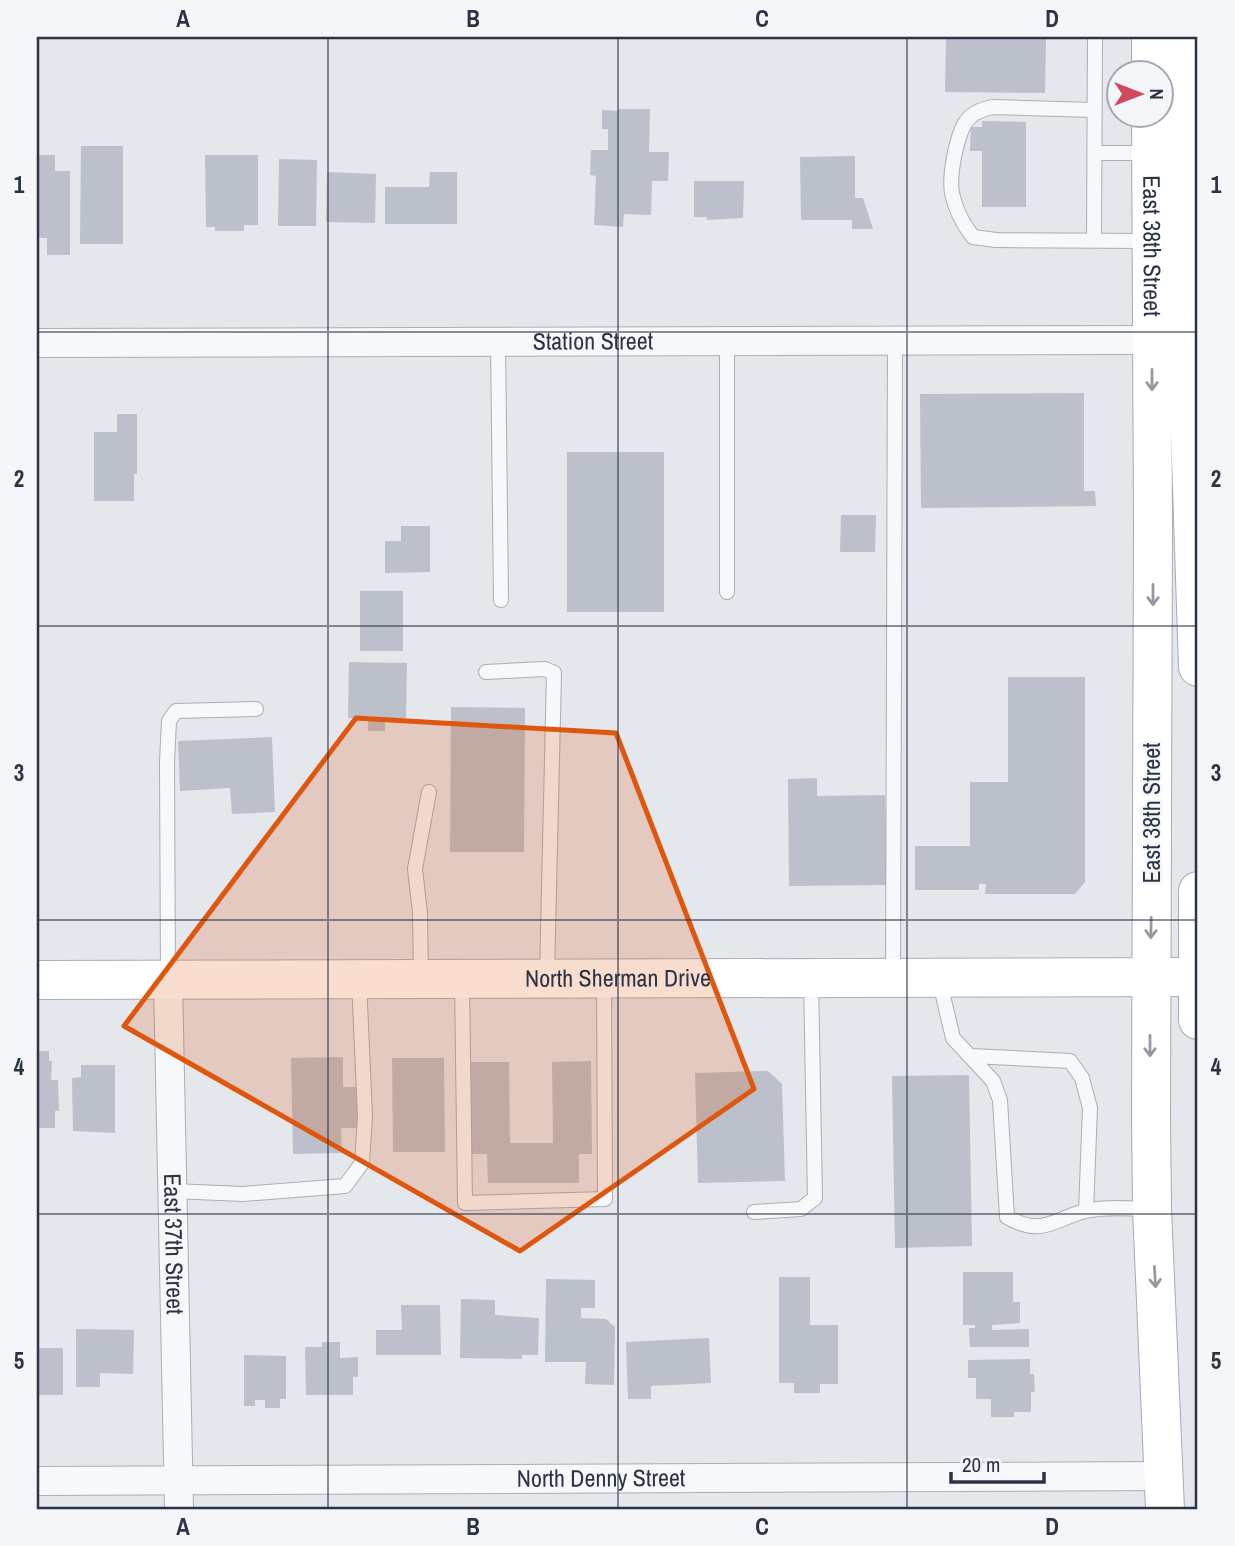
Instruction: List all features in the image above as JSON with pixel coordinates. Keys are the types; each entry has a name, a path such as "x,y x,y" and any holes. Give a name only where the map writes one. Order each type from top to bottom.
{"main road":[{"path":"1151,37 1151,60"},
{"name":"East 38th Street","path":"1165,1492 1152,1209 1150,977 1153,527 1179,339 1150,241 1172,142 1187,37"},
{"name":"East 38th Street","path":"1172,142 1179,339 1197,546 1198,667"},
{"name":"East 38th Street","path":"1198,891 1198,1020"},
{"name":"North Sherman Drive","path":"37,980 1197,977"}],"street":[{"name":"Station Street","path":"37,343 1179,339"},
{"name":"East 37th Street","path":"168,980 179,1509"},
{"name":"North Denny Street","path":"37,1481 179,1480 1165,1492"}],"lane":[{"path":"1094,240 1095,37"},
{"path":"1094,110 993,107 979,110 966,122 953,163 952,192 963,225 973,237 996,240 1150,241"},
{"path":"1095,153 1172,142"},
{"path":"727,340 727,592"},
{"path":"893,977 895,340"},
{"path":"498,341 501,600"},
{"path":"486,672 545,669 554,673 547,977"},
{"path":"168,980 169,721 176,711 256,709"},
{"path":"421,979 420,913 415,869 429,792"},
{"path":"462,978 465,1203 605,1199 604,977"},
{"path":"939,977 953,1038 993,1081 1000,1100 1007,1217 1022,1225 1051,1226 1086,1211 1152,1209"},
{"path":"754,1212 801,1209 815,1198 810,978"},
{"path":"173,1191 243,1194 345,1186 362,1163 365,1116 359,979"},
{"path":"972,1056 1070,1062 1082,1078 1090,1108 1086,1211"}],"highlighted area":[{"path":"356,718 616,733 754,1089 520,1251 124,1026"}],"building":[{"path":"946,37 1046,37 1045,93 945,92"},
{"path":"650,109 649,152 669,152 668,181 652,181 651,215 624,214 623,227 594,225 596,176 590,175 591,150 608,150 608,129 602,129 602,110"},
{"path":"982,121 1026,122 1026,207 982,207 982,151 970,151 971,127 982,127"},
{"path":"81,146 123,146 123,244 80,244"},
{"path":"37,155 55,155 55,171 70,171 70,255 47,255 47,238 37,238"},
{"path":"205,155 258,155 258,225 244,225 244,231 215,231 215,227 206,227"},
{"path":"855,156 855,198 863,198 873,229 852,229 852,220 801,220 800,157"},
{"path":"279,159 317,160 316,226 278,226"},
{"path":"327,172 376,174 375,223 326,222"},
{"path":"430,172 457,172 457,224 385,224 385,187 429,187"},
{"path":"694,181 744,181 743,218 707,220 707,217 694,217"},
{"path":"1084,393 1084,491 1095,491 1096,506 921,508 920,394"},
{"path":"117,414 137,414 134,501 94,501 94,432 117,432"},
{"path":"567,452 664,452 664,612 567,612"},
{"path":"841,515 876,515 875,552 840,552"},
{"path":"401,526 430,526 430,572 385,573 385,541 401,541"},
{"path":"360,591 403,591 403,651 360,651"},
{"path":"349,662 407,663 406,718 385,718 385,731 368,731 368,718 348,718"},
{"path":"1008,677 1085,677 1085,882 1075,894 985,894 986,884 979,884 979,890 915,890 915,846 970,846 970,782 1008,782"},
{"path":"451,707 525,708 524,852 450,852"},
{"path":"272,737 275,812 232,814 230,788 180,791 178,741"},
{"path":"817,778 817,796 885,795 887,885 789,886 788,779"},
{"path":"37,1051 49,1051 49,1061 52,1061 51,1080 58,1080 59,1111 55,1111 55,1128 37,1128"},
{"path":"343,1057 343,1087 359,1087 359,1128 341,1128 342,1153 293,1154 291,1058"},
{"path":"392,1058 444,1058 445,1152 393,1152"},
{"path":"591,1061 592,1154 579,1154 579,1183 488,1183 487,1154 471,1154 471,1062 509,1062 510,1143 553,1143 552,1062"},
{"path":"81,1065 115,1065 115,1133 73,1131 72,1078 81,1077"},
{"path":"768,1071 782,1084 785,1181 698,1183 695,1073"},
{"path":"969,1075 972,1246 895,1248 892,1076"},
{"path":"963,1272 1013,1272 1013,1302 1020,1302 1020,1323 992,1325 992,1330 1029,1329 1029,1347 970,1347 969,1328 975,1328 975,1325 963,1325"},
{"path":"779,1277 810,1277 810,1325 838,1325 838,1384 820,1384 820,1393 794,1393 794,1383 779,1383"},
{"path":"546,1279 595,1280 595,1308 581,1308 581,1318 606,1319 615,1327 614,1385 585,1384 586,1362 545,1362"},
{"path":"461,1299 495,1300 495,1315 539,1318 538,1355 522,1355 522,1359 460,1358"},
{"path":"401,1305 440,1305 441,1355 376,1355 376,1330 402,1330"},
{"path":"76,1329 134,1330 133,1374 100,1373 100,1387 76,1387"},
{"path":"709,1338 711,1383 651,1386 651,1399 628,1399 626,1342"},
{"path":"322,1342 340,1342 340,1358 358,1357 358,1377 353,1377 353,1395 306,1395 305,1347 322,1347"},
{"path":"37,1348 63,1348 63,1395 37,1395"},
{"path":"244,1355 286,1356 286,1399 280,1399 280,1408 265,1408 265,1400 255,1400 255,1406 244,1406"},
{"path":"1030,1359 1030,1374 1034,1374 1035,1392 1031,1392 1031,1412 1014,1412 1014,1417 991,1417 991,1399 976,1399 976,1378 968,1378 968,1360"}]}
